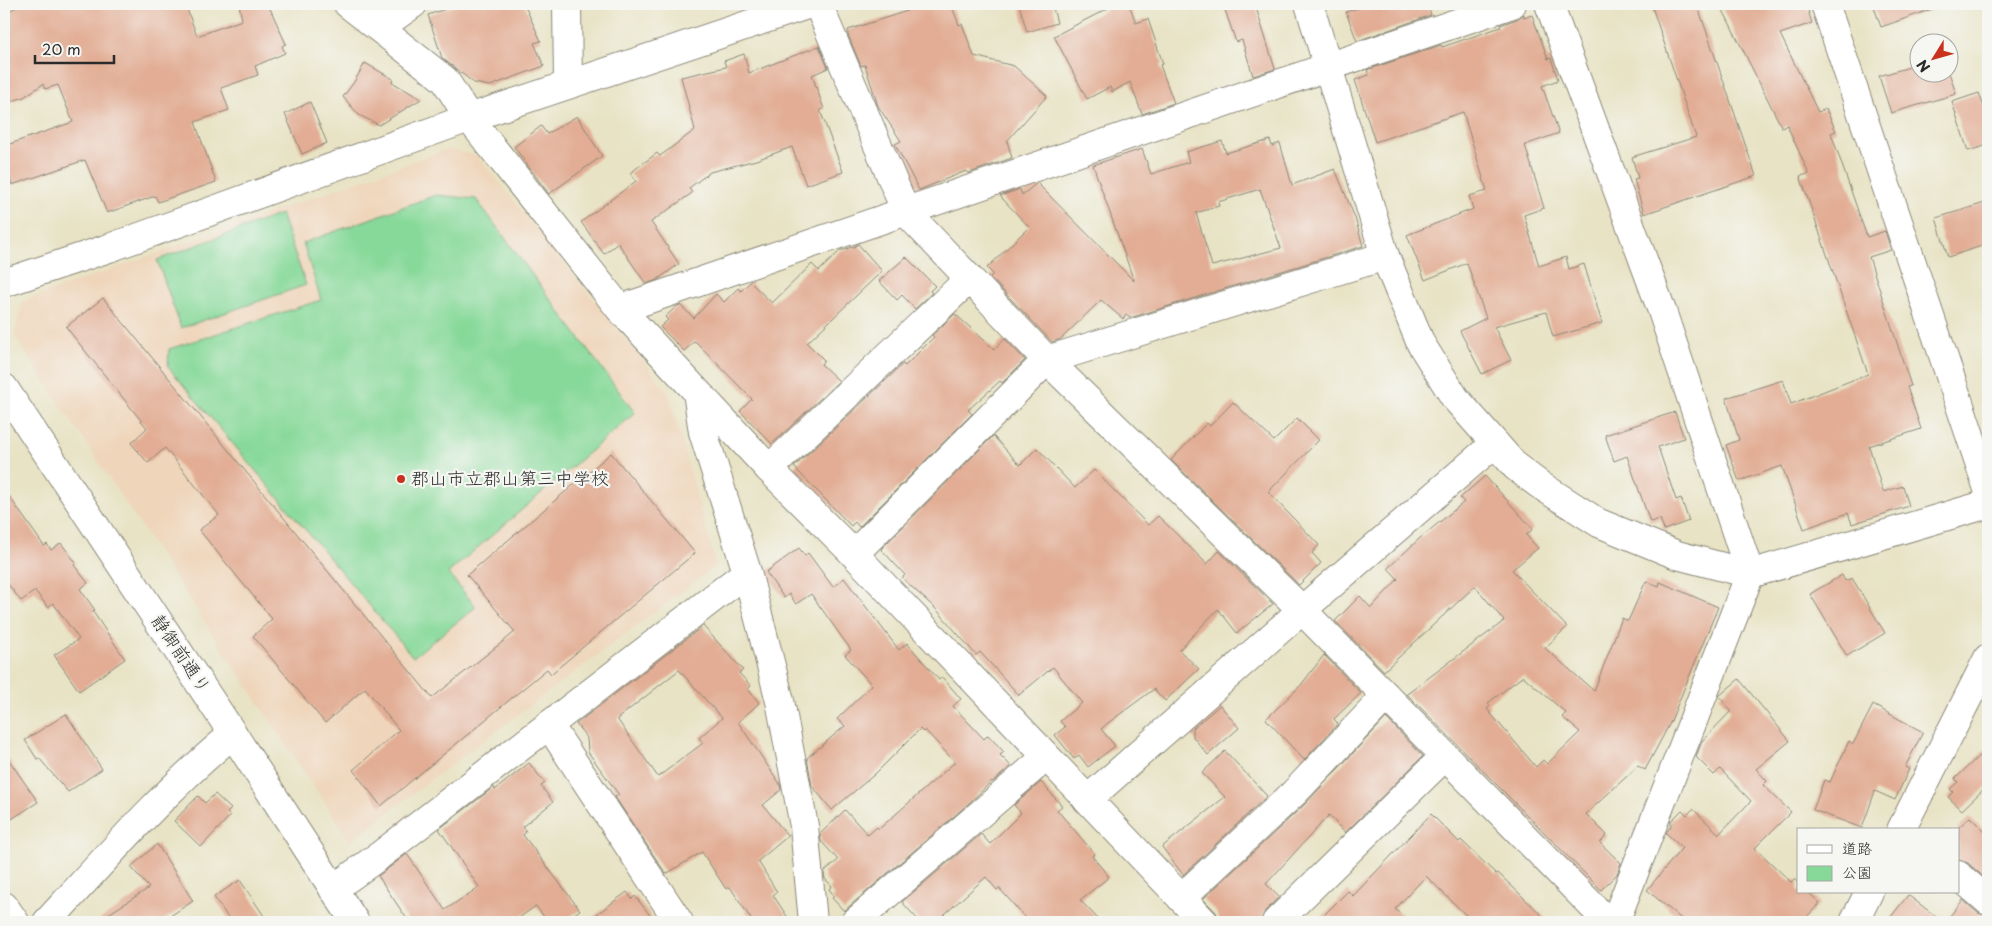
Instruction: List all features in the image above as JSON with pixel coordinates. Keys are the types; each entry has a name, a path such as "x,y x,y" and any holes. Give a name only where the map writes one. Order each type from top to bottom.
{"street":[{"path":"348,4 446,80 469,118 620,309 769,469 854,554 1204,922"},
{"path":"380,28 413,4"},
{"path":"567,4 568,84"},
{"path":"4,283 110,248 469,118 810,4"},
{"path":"818,4 906,212 1047,360 1302,610 1608,922"},
{"path":"1309,4 1385,256 1421,344 1455,398 1516,467 1540,486 1599,523 1677,555 1750,574 1988,504"},
{"path":"620,309 1328,65 1512,4"},
{"path":"1549,4 1662,311 1750,574 1615,922"},
{"path":"1825,4 1988,489"},
{"path":"854,554 1047,360 1385,256"},
{"path":"769,469 969,279"},
{"name":"静御前通り","path":"4,388 356,922"},
{"path":"697,392 703,432 748,572 780,701 802,817 813,922"},
{"path":"1087,800 1494,444"},
{"path":"333,889 379,856 748,572"},
{"path":"1903,828 1988,658"},
{"path":"1181,898 1294,793 1386,696"},
{"path":"549,725 679,922"},
{"path":"47,922 162,798 205,757 233,734"},
{"path":"1276,922 1445,756"},
{"path":"855,922 1046,757"},
{"path":"1960,877 1988,901"},
{"path":"1854,922 1868,894"},
{"path":"4,906 15,922"}],"shaded area":[{"name":"郡山市立郡山第三中学校","path":"448,149 478,156 668,392 716,566 350,841 14,335 23,301"}],"green space":[{"path":"436,195 476,199 635,413 448,573 476,607 413,657 168,367 169,349 321,300 303,243"},
{"path":"281,214 306,285 181,328 157,260"}],"building":[{"path":"24,4 185,4 197,36 242,20 239,4 268,4 286,44 282,46 285,53 255,66 258,75 221,88 229,110 195,122 216,182 158,202 155,196 107,213 85,160 12,185 4,160 4,146 73,122 58,85 45,89 43,84 24,97 4,104 4,13"},
{"path":"460,4 524,4 541,41 534,43 544,66 490,86 474,83 442,58 428,15"},
{"path":"921,4 951,4 959,25 962,24 974,56 1014,66 1047,96 1007,141 1012,158 969,173 966,171 919,190 895,144 901,141 878,106 865,65 861,66 848,35 848,30 907,11 907,9"},
{"path":"1019,4 1052,4 1057,23 1027,32"},
{"path":"1105,4 1129,4 1136,23 1148,19 1163,64 1160,65 1174,103 1142,114 1130,82 1112,92 1110,87 1087,99 1054,36 1107,9"},
{"path":"1223,4 1255,4 1275,69 1253,76 1242,40 1236,42"},
{"path":"1369,4 1428,4 1431,15 1357,41 1346,12"},
{"path":"1651,4 1697,4 1756,176 1644,214 1634,179 1638,178 1632,157 1696,137"},
{"path":"1720,4 1806,4 1812,23 1780,34 1818,112 1826,109 1836,131 1831,133 1867,237 1885,231 1891,250 1869,257 1911,386 1907,387 1921,429 1869,446 1883,492 1903,486 1909,506 1852,524 1848,513 1804,529 1782,466 1739,481 1726,445 1739,440 1726,398 1783,380 1791,404 1868,374 1800,176 1809,174 1787,125 1782,128"},
{"path":"1873,4 1938,4 1938,7 1881,27"},
{"path":"1524,14 1524,18 1532,15 1548,59 1551,58 1558,80 1542,86 1559,133 1525,145 1544,208 1524,215 1539,266 1566,257 1569,269 1584,264 1602,323 1553,337 1546,312 1494,327 1511,360 1482,374 1460,331 1486,318 1467,263 1425,280 1407,235 1473,209 1469,196 1487,191 1463,112 1375,142 1355,80 1369,75 1367,70 1501,27 1500,25 1517,19"},
{"path":"819,46 828,68 812,75 824,109 820,110 843,172 806,185 792,147 756,160 710,172 689,188 692,193 651,222 679,264 657,280 646,284 618,243 604,254 581,222 636,181 630,173 657,153 660,156 695,130 681,77 726,67 724,61 744,54 749,73"},
{"path":"365,63 393,79 392,82 421,99 379,125 359,115 343,97"},
{"path":"1910,67 1910,82 1952,82 1956,94 1891,113 1879,76"},
{"path":"1979,93 1984,107 1988,106 1988,145 1968,151 1952,102"},
{"path":"310,102 327,143 302,154 285,114"},
{"path":"577,116 602,156 549,194 514,147 541,126 547,134"},
{"path":"1270,140 1272,146 1280,143 1292,185 1335,169 1355,218 1363,246 1130,318 1126,315 1123,319 1101,300 1061,339 1052,342 990,277 993,274 987,268 1029,227 1000,196 1020,189 1022,195 1037,183 1134,281 1093,165 1142,149 1151,174 1189,162 1186,152 1222,141 1226,153","holes":["1260,189 1281,248 1212,266 1196,213 1219,206 1218,202"]},
{"path":"1988,202 1988,244 1948,257 1936,218"},
{"path":"858,244 882,271 807,343 824,360 821,364 839,381 772,444 740,411 752,399 695,341 684,351 660,327 668,320 665,317 677,306 680,305 694,318 716,294 724,302 738,288 741,291 750,282 772,303 812,264 819,271 841,250 852,248"},
{"path":"906,257 935,286 930,291 932,293 915,309 902,295 897,300 879,281"},
{"path":"103,298 432,698 515,632 467,575 611,453 695,553 551,674 547,669 381,806 353,770 399,730 365,688 325,723 253,636 272,619 199,530 219,515 165,448 148,463 131,443 147,428 66,327"},
{"path":"955,314 994,349 1005,339 1025,360 1002,383 1000,381 968,410 972,414 859,527 855,522 851,526 794,467 903,364 905,366 934,337 932,335"},
{"path":"1233,402 1274,441 1297,418 1319,440 1268,492 1319,545 1312,553 1321,563 1299,585 1171,460 1207,423 1210,426"},
{"path":"1675,412 1684,438 1658,447 1676,500 1681,498 1689,521 1664,530 1660,519 1650,522 1627,456 1614,461 1605,435"},
{"path":"993,436 1020,465 1037,448 1075,488 1094,470 1148,525 1158,516 1207,564 1219,551 1273,604 1237,633 1218,609 1179,650 1199,669 1165,701 1154,689 1101,729 1115,746 1088,767 1079,755 1074,759 1055,735 1065,727 1060,721 1082,703 1053,667 1019,695 980,652 976,655 937,610 902,578 905,575 881,549"},
{"path":"1485,476 1533,529 1526,535 1538,548 1512,570 1567,627 1545,648 1594,691 1622,618 1628,621 1646,581 1659,586 1660,582 1718,607 1670,723 1645,770 1638,766 1586,814 1607,835 1600,843 1621,863 1617,874 1601,890 1407,694 1504,621 1475,586 1384,671 1335,621 1360,596 1371,608 1398,579 1388,568 1419,539 1464,502 1460,498","holes":["1523,676 1566,713 1562,717 1580,732 1547,764 1543,760 1536,767 1487,709 1490,706 1488,703"]},
{"path":"4,489 44,546 47,544 51,550 61,543 76,563 74,565 88,583 80,589 95,610 93,612 125,659 79,691 54,655 79,639 53,603 48,607 35,591 21,601 4,579"},
{"path":"799,548 805,556 808,553 833,587 844,578 899,650 907,643 939,680 942,677 961,699 953,706 984,739 988,735 1004,752 1000,755 1011,766 844,911 832,898 834,896 829,889 832,886 825,879 824,872 838,860 821,841 820,834 845,810 868,835 877,827 879,829 955,762 925,730 923,732 920,729 875,774 832,810 812,786 807,758 845,726 837,719 872,685 845,655 851,650 811,594 796,604 789,594 784,598 766,572"},
{"path":"1842,575 1845,581 1852,578 1885,633 1847,656 1810,594"},
{"path":"703,626 743,670 739,673 751,686 748,689 759,703 738,722 780,784 781,790 763,805 788,836 758,861 777,892 773,895 791,922 753,922 730,887 726,889 702,852 666,874 615,797 619,795 588,752 587,738 576,724","holes":["679,670 722,718 699,738 703,743 658,777 617,719"]},
{"path":"1324,655 1361,693 1334,719 1338,724 1304,760 1266,719 1301,685"},
{"path":"1739,679 1790,741 1756,769 1767,781 1763,785 1791,812 1755,848 1791,882 1794,879 1797,882 1797,894 1810,894 1820,903 1802,922 1685,922 1647,890 1682,848 1666,833 1671,826 1671,821 1682,810 1687,815 1693,809 1719,834 1751,801 1720,769 1714,775 1696,757 1702,741 1731,711 1719,696"},
{"path":"1220,705 1239,728 1208,755 1193,737 1193,728"},
{"path":"1873,705 1923,732 1905,767 1909,769 1895,800 1875,791 1862,828 1813,810 1824,780 1830,782 1849,741 1853,744"},
{"path":"66,714 102,769 68,792 39,758 37,759 25,740"},
{"path":"1386,718 1423,756 1345,833 1329,815 1266,884 1279,897 1265,911 1261,922 1219,922 1216,912 1203,899 1305,804"},
{"path":"1988,747 1988,785 1962,810 1948,797 1953,792 1950,789 1958,782 1955,779"},
{"path":"1225,751 1267,796 1183,875 1162,847 1225,797 1202,773"},
{"path":"4,753 38,802 4,824"},
{"path":"529,763 545,783 541,786 553,802 523,826 526,832 523,835 580,910 563,922 548,922 536,906 513,922 409,922 378,876 407,854 445,910 479,887 439,829 494,787 495,790"},
{"path":"1041,782 1062,806 1057,810 1095,854 1092,856 1109,877 1080,900 1101,922 1029,922 999,888 997,890 986,877 936,922 920,922 902,902 981,834 990,844 1021,813 1014,805"},
{"path":"215,794 231,809 227,813 230,816 201,847 174,821 198,796 205,803"},
{"path":"1431,814 1459,842 1461,840 1549,922 1473,922 1426,876 1395,909 1410,922 1317,922 1348,891 1353,896"},
{"path":"1970,817 1988,835 1988,881 1968,863 1960,861 1960,828 1958,828"},
{"path":"157,844 193,901 161,922 96,922 149,888 131,867"},
{"path":"240,880 268,922 231,922 214,897"},
{"path":"627,892 632,899 635,896 655,922 586,922"},
{"path":"1908,895 1943,922 1887,922"},
{"path":"1963,900 1978,913 1988,916 1988,922 1945,922"}],"place":[{"name":"郡山市立郡山第三中学校","path":"401,479"}]}
